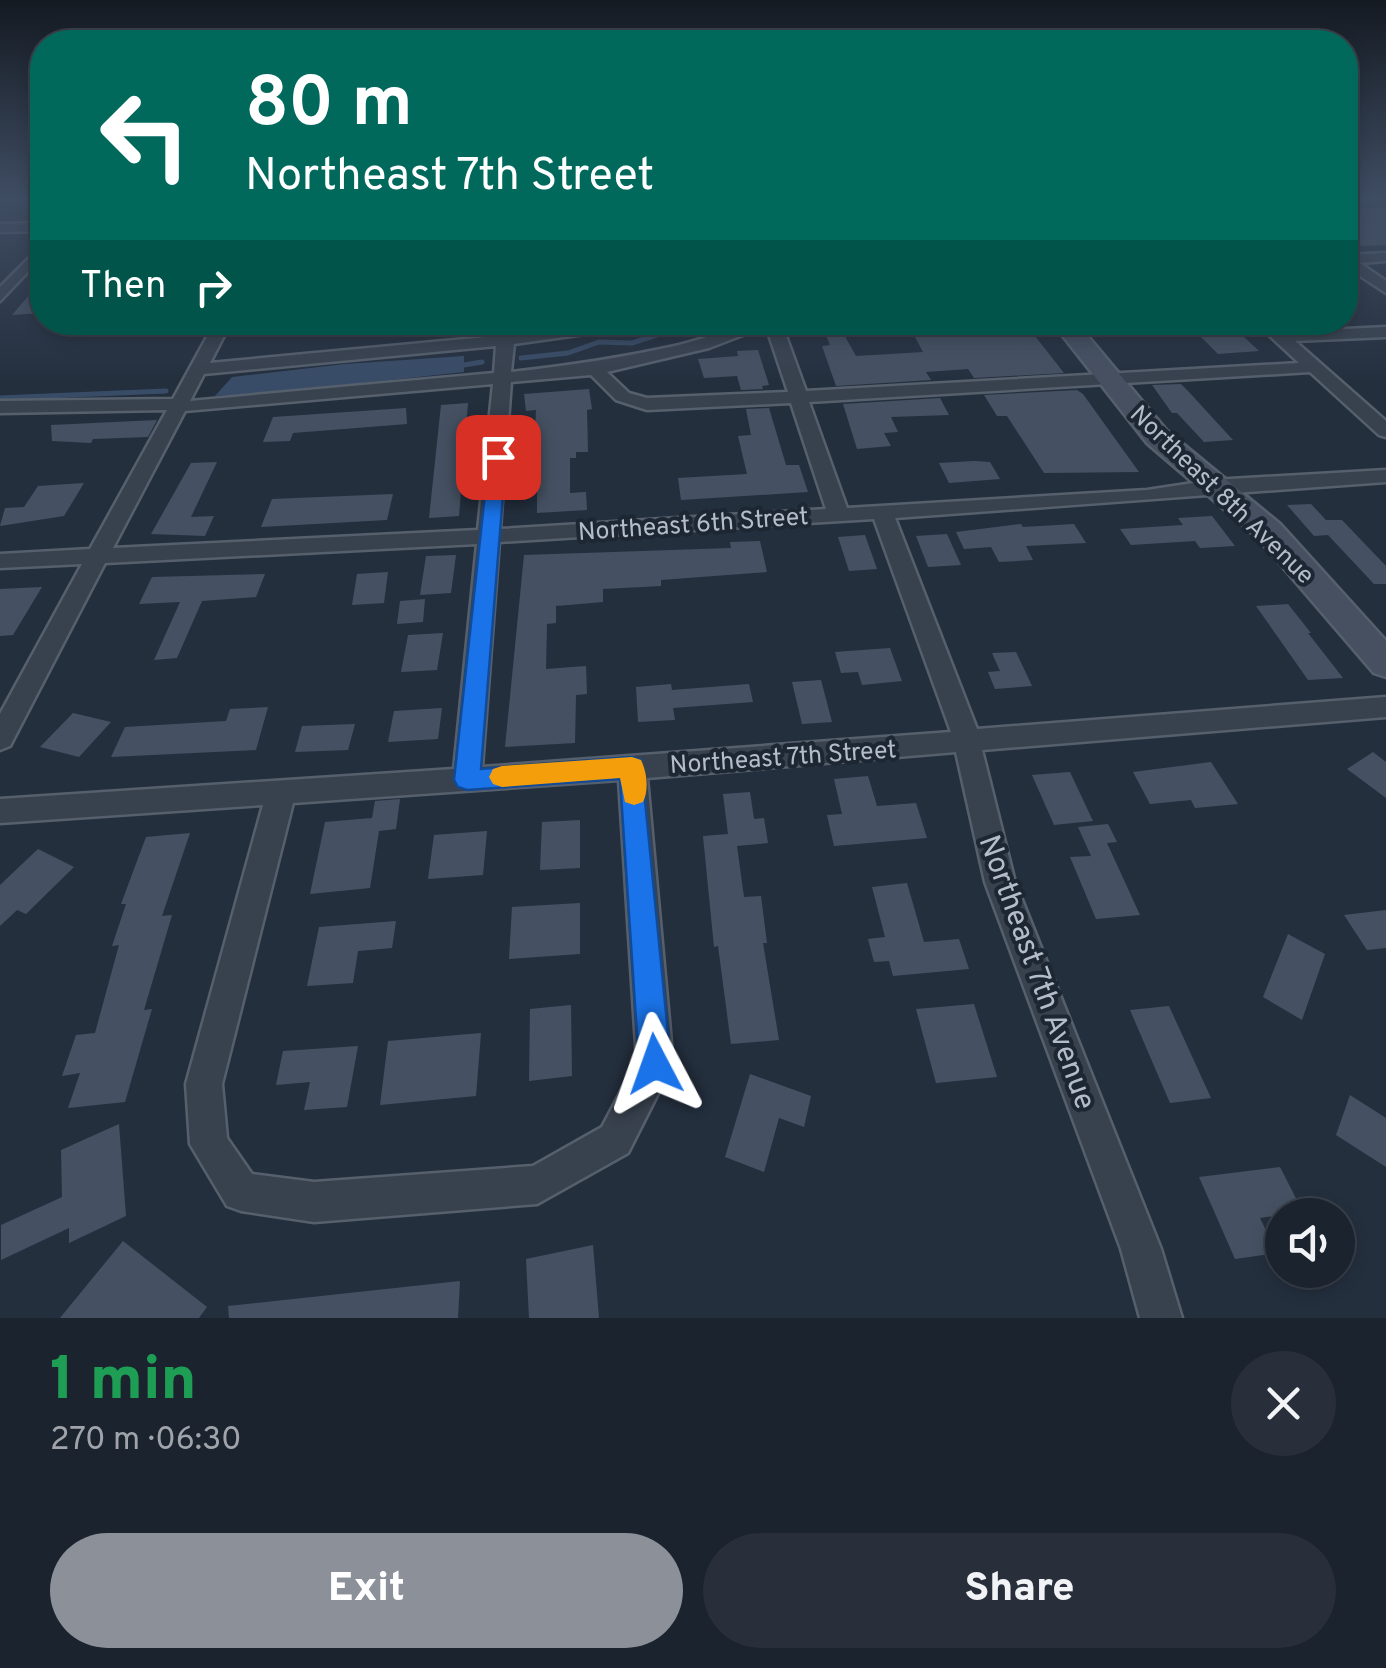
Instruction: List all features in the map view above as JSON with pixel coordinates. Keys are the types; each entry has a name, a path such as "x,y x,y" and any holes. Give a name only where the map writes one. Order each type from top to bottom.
{"street":[{"path":"4,288 30,261"},
{"path":"1358,268 1386,288"},
{"path":"4,288 30,284"},
{"path":"1358,333 1386,332"},
{"path":"0,739 216,335"},
{"path":"199,369 482,335"},
{"path":"467,780 507,335"},
{"path":"0,407 179,405 348,395 596,369 727,335"},
{"path":"779,335 838,513"},
{"name":"Northeast 8th Avenue","path":"1073,335 1157,437 1282,544 1386,664"},
{"path":"1279,337 1322,335"},
{"path":"1279,337 1385,429"},
{"path":"596,369 617,396 638,403 1313,367"},
{"name":"Northeast 6th Street","path":"0,560 491,536 1147,496 1213,486 1386,476"},
{"name":"Northeast 7th Avenue","path":"882,510 967,742 1000,882 1141,1249 1160,1318"},
{"name":"Northeast 7th Street","path":"0,811 632,768 1386,706"},
{"path":"281,792 204,1084 209,1144 241,1192 314,1202 537,1186 615,1140 655,1064 632,768"}],"water":[{"path":"464,356 464,372 215,396 232,377"}],"building":[{"path":"30,294 30,314 12,315"},
{"path":"826,335 844,335 856,356 923,352 914,335 1034,335 1064,373 974,378 968,369 926,372 931,380 836,386 822,346 830,345"},
{"path":"1199,335 1242,335 1259,351 1218,354"},
{"path":"758,350 769,385 762,386 763,389 741,390 737,376 704,378 698,359"},
{"path":"1181,384 1233,440 1204,442 1177,413 1172,413 1152,385"},
{"path":"589,389 592,409 587,410 588,452 576,452 576,458 570,458 570,493 586,492 587,510 537,513 537,487 527,488 527,471 533,470 536,410 526,411 524,394"},
{"path":"1077,390 1139,472 1044,473 1007,416 997,416 984,395"},
{"path":"940,398 949,415 891,417 898,432 884,433 891,446 857,449 843,404"},
{"path":"468,403 459,516 429,518 441,405"},
{"path":"406,408 407,424 293,433 290,441 263,442 273,417"},
{"path":"769,408 786,465 799,465 808,492 681,500 678,478 747,474 738,436 751,435 746,409"},
{"path":"157,420 148,437 93,439 91,443 52,441 51,425"},
{"path":"217,462 191,517 214,516 205,536 151,534 191,463"},
{"path":"990,462 1000,479 949,483 939,463"},
{"path":"84,483 64,516 0,526 5,508 24,507 38,486"},
{"path":"393,494 387,520 261,527 272,499"},
{"path":"1311,504 1326,520 1342,520 1386,566 1386,584 1374,584 1328,535 1314,536 1287,505"},
{"path":"1212,516 1235,546 1200,548 1195,541 1131,545 1120,529 1183,525 1178,518"},
{"path":"1021,524 1074,524 1086,543 1026,546 1033,560 999,562 991,547 964,549 956,532"},
{"path":"947,534 961,565 928,567 916,536"},
{"path":"865,535 877,569 849,571 838,537"},
{"path":"760,541 767,572 603,589 603,602 556,606 556,623 547,624 546,669 586,666 587,694 576,695 575,743 505,747 524,555 731,548 730,542"},
{"path":"456,555 451,593 420,595 426,556"},
{"path":"388,572 384,603 352,605 357,574"},
{"path":"265,574 256,597 202,601 177,658 154,660 180,602 139,604 152,577"},
{"path":"42,587 13,635 0,636 0,589"},
{"path":"425,599 423,622 397,624 400,601"},
{"path":"1288,604 1343,678 1308,680 1256,606"},
{"path":"443,633 437,670 401,672 408,635"},
{"path":"890,648 902,681 862,685 858,672 841,673 835,652"},
{"path":"1016,652 1032,686 995,689 988,672 1000,671 992,653"},
{"path":"821,680 832,722 802,724 792,682"},
{"path":"671,684 672,690 749,684 753,702 673,708 675,720 638,722 636,687"},
{"path":"268,707 256,750 111,757 125,727 226,721 230,709"},
{"path":"442,708 438,739 388,742 394,711"},
{"path":"73,713 111,722 79,757 40,747"},
{"path":"355,724 348,750 295,752 302,726"},
{"path":"1373,752 1386,762 1386,798 1347,769"},
{"path":"1211,762 1238,804 1195,808 1191,800 1150,804 1133,772"},
{"path":"1070,772 1093,821 1054,825 1032,775"},
{"path":"868,776 877,806 916,803 927,838 834,846 827,815 842,814 834,779"},
{"path":"750,792 754,819 764,818 768,843 737,846 744,897 761,896 767,943 763,943 779,1040 731,1044 718,946 714,947 703,836 728,834 723,794"},
{"path":"400,799 396,829 379,831 370,888 310,894 325,822 372,818 375,801"},
{"path":"580,820 580,868 540,870 542,822"},
{"path":"1108,824 1117,842 1107,843 1140,915 1096,919 1070,857 1091,856 1078,827"},
{"path":"487,831 483,875 428,879 434,835"},
{"path":"190,833 162,916 172,915 144,1010 152,1009 125,1102 68,1108 80,1073 62,1076 76,1035 95,1033 119,945 112,946 126,904 121,904 146,837"},
{"path":"38,849 74,867 26,914 17,910 0,926 0,885"},
{"path":"907,883 924,942 959,939 969,969 893,976 889,961 874,962 868,939 885,937 872,887"},
{"path":"580,903 580,954 509,959 512,907"},
{"path":"1386,910 1386,948 1367,950 1344,915"},
{"path":"396,921 392,948 358,951 353,983 307,986 319,927"},
{"path":"1288,934 1325,954 1302,1020 1263,997"},
{"path":"974,1004 997,1077 936,1083 916,1009"},
{"path":"571,1005 572,1076 529,1081 530,1009"},
{"path":"1169,1006 1211,1098 1170,1103 1130,1010"},
{"path":"481,1033 476,1096 380,1105 388,1041"},
{"path":"358,1046 347,1107 304,1110 310,1082 276,1085 283,1051"},
{"path":"750,1074 811,1096 804,1127 779,1118 764,1172 725,1157"},
{"path":"1350,1095 1386,1118 1386,1167 1336,1135"},
{"path":"119,1124 126,1216 69,1243 69,1228 1,1260 1,1225 62,1197 61,1150"},
{"path":"1280,1167 1296,1198 1265,1198 1265,1217 1260,1218 1265,1228 1265,1255 1235,1259 1199,1177"},
{"path":"123,1241 207,1307 199,1318 60,1318"},
{"path":"593,1245 599,1318 529,1318 526,1259"},
{"path":"460,1281 458,1318 229,1318 228,1306"}],"waterway":[{"path":"521,358 568,353 599,342 632,343 657,335"},
{"path":"464,365 482,362"},
{"path":"0,398 166,391"}],"slow traffic":[{"path":"502,777 632,768 634,794"}],"route":[{"path":"498,457 467,780 632,768 655,1064"}]}
